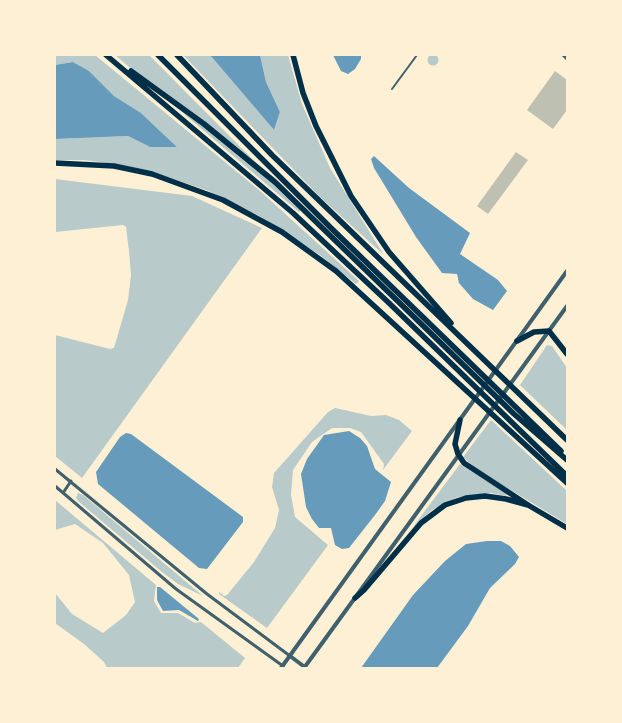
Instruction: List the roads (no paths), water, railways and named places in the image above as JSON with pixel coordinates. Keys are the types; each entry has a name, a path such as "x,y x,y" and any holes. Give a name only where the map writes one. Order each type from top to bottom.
{"highway":[{"path":"107,55 204,124 274,182 567,458"},
{"path":"107,55 293,213 567,476"},
{"path":"158,55 467,364 514,414 567,458"},
{"path":"177,55 266,149 567,440"},
{"path":"293,55 303,93 316,126 351,196 390,252 476,351"},
{"path":"55,163 114,166 152,174 189,186 257,217 306,248 336,271 567,483"},
{"path":"517,341 534,332 549,332 567,354"},
{"path":"460,420 456,440 458,454 469,467 567,528"},
{"path":"355,598 421,523 445,506 466,498 485,496 528,505"}],"street":[{"path":"563,55 567,59"},
{"path":"55,486 176,589 283,667 567,271"},
{"path":"55,469 207,594 305,668 458,454 567,306"},
{"path":"62,493 71,481"}],"lane":[{"path":"392,89 417,55"}],"water":[{"path":"210,55 260,55 266,82 280,112 274,130"},
{"path":"333,55 361,55 361,59 355,69 348,74 341,71"},
{"path":"73,62 89,71 114,96 141,113 177,147 150,147 128,136 55,139 55,65"},
{"path":"374,156 409,188 470,233 460,254 498,280 507,291 493,310 473,299 459,283 457,274 442,273 416,237 374,168 371,159"},
{"path":"349,431 360,438 367,446 375,469 391,482 385,501 375,515 349,548 342,549 335,545 331,528 319,528 312,519 306,507 301,474 307,459 324,435"},
{"path":"126,433 131,434 243,517 243,522 207,569 199,568 98,484 96,472 120,437"},
{"path":"501,541 510,546 519,557 515,564 490,588 468,626 437,668 361,668 413,595 445,561 466,544"},
{"path":"157,587 160,587 199,619 198,621 179,610 163,611 157,600"}]}
